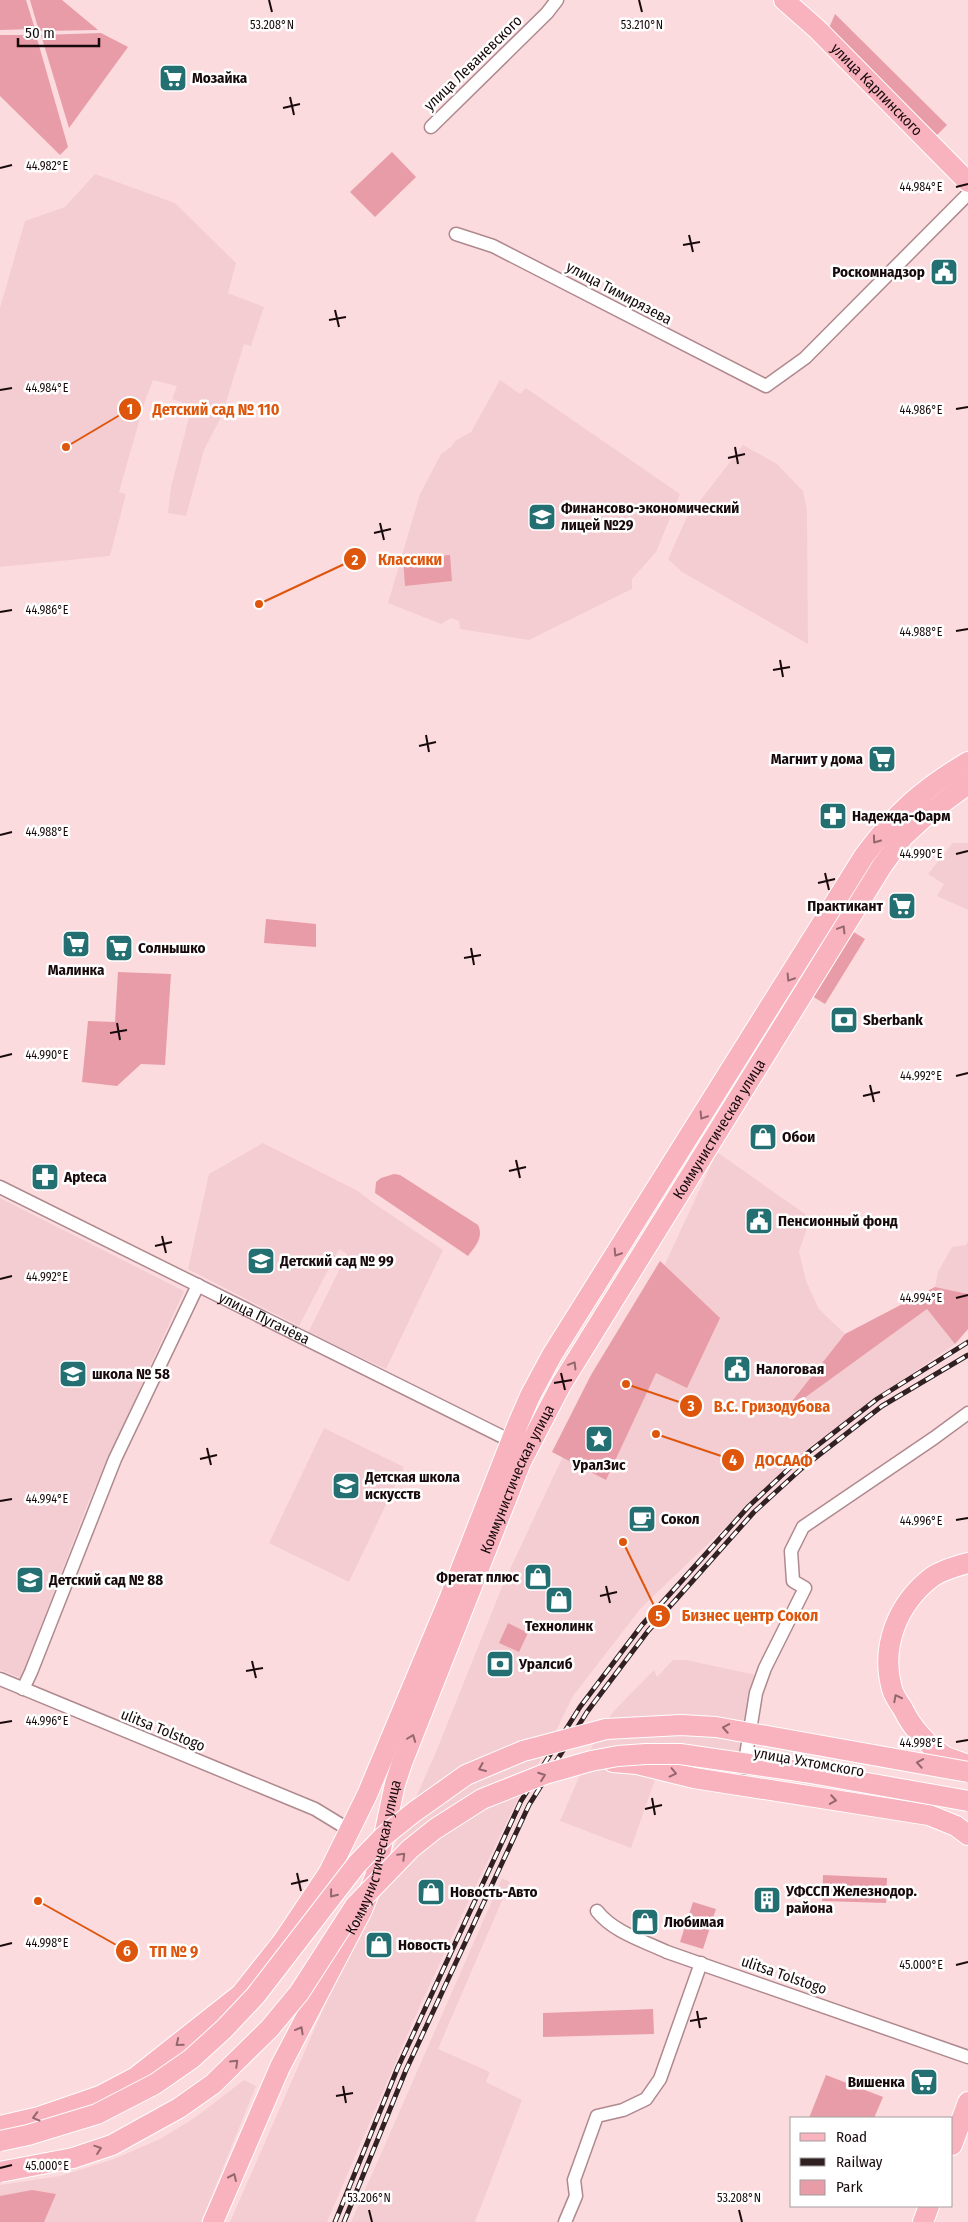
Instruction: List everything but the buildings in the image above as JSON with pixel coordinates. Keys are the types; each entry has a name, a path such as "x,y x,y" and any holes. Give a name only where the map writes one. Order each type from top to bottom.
{"main road":[{"name":"улица Карпинского","path":"784,0 817,29 968,182"},
{"name":"Коммунистическая улица","path":"213,2222 272,2084 362,1910 375,1877 395,1784 519,1446 530,1396 552,1355 864,856 906,805 950,772 968,762"},
{"name":"Коммунистическая улица","path":"0,2126 39,2117 100,2096 136,2077 241,1994 283,1941 329,1872 341,1850 450,1597 519,1446 543,1416 882,866 903,837 930,812 968,784"},
{"path":"968,1563 934,1576 917,1591 901,1610 891,1635 888,1657 892,1689 919,1734 946,1757 968,1765"},
{"path":"0,2141 28,2135 97,2114 154,2084 191,2059 224,2029 256,1995 357,1864 384,1836 466,1775 523,1751 606,1729 681,1725 716,1727 968,1772"},
{"path":"0,2172 73,2158 112,2144 179,2108 213,2084 276,2021 299,1993 355,1906 410,1849 435,1829 482,1799 545,1774 590,1761 646,1754 680,1754 805,1772 968,1801"},
{"path":"590,1761 637,1764 694,1778 929,1815 956,1826 968,1835"},
{"path":"341,1952 353,1913 363,1868 395,1784"},
{"path":"341,1850 354,1848 358,1851 361,1855 363,1868"},
{"path":"953,2142 968,2102"},
{"path":"923,2222 929,2207"}],"street":[{"name":"улица Леваневского","path":"431,127 558,0"},
{"name":"улица Тимирязева","path":"456,234 493,246 766,386 805,358 968,194"},
{"name":"улица Пугачёва","path":"0,1187 519,1446"},
{"path":"23,1689 115,1459 198,1285"},
{"name":"улица Ухтомского","path":"968,1413 803,1527 791,1551 793,1581 805,1588 765,1668 756,1693 744,1768 968,1807"},
{"name":"ulitsa Tolstogo","path":"0,1679 315,1809 350,1831"},
{"name":"ulitsa Tolstogo","path":"597,1911 604,1920 620,1930 667,1952 968,2057"},
{"path":"565,2222 576,2196 574,2180 597,2116 622,2110 646,2099 660,2079 701,1963"}],"shaded area":[{"path":"95,174 175,203 236,263 228,293 264,307 251,346 244,344 222,415 204,450 186,516 168,513 171,487 192,406 172,399 177,386 153,380 145,401 119,492 126,494 110,556 0,567 0,308 25,221 65,207"},
{"name":"Финансово-экономический лицей №29","path":"500,380 520,394 526,388 680,494 656,552 632,579 632,589 529,640 460,629 459,621 451,618 441,624 388,603 420,494 441,454 451,447 455,441 471,432"},
{"path":"743,445 777,464 803,491 807,510 808,644 682,572 668,559 686,519"},
{"path":"953,843 968,843 968,910 937,896 944,884 928,874"},
{"name":"Детский сад № 99","path":"263,1143 358,1191 443,1250 386,1369 308,1333 347,1254 339,1249 299,1326 188,1269 209,1174"},
{"path":"717,1152 805,1214 807,1229 799,1251 806,1281 819,1309 845,1334 782,1413 927,1309 955,1344 876,1398 806,1450 641,1608 573,1696 554,1735 514,1807 468,1902 415,2017 327,2222 230,2222 436,1752 504,1582 585,1409 647,1303"},
{"name":"школа № 58","path":"0,1198 184,1291 88,1503 21,1678 0,1670"},
{"path":"968,1241 968,1294 935,1287 938,1272 952,1247 966,1245"},
{"name":"Детская школа искусств","path":"324,1428 404,1467 349,1582 269,1543"},
{"path":"673,1660 686,1660 756,1675 739,1760 669,1754 657,1774 631,1848 560,1821 595,1740 613,1712 654,1670 657,1677"},
{"path":"502,1878 510,1882 438,2049 490,2072 486,2082 522,2100 475,2222 351,2222"},
{"path":"244,2080 256,2086 201,2222 0,2222 0,2185 60,2176 114,2159 160,2139 196,2117"}],"green space":[{"path":"0,0 26,0 35,29 0,30"},
{"path":"30,0 62,0 98,30 39,31"},
{"path":"835,14 947,125 936,136 829,28"},
{"path":"101,33 128,47 69,128 41,35"},
{"path":"0,35 36,35 68,147 60,155 0,96"},
{"path":"392,152 416,177 375,217 350,192"},
{"path":"450,555 452,581 405,586 403,559"},
{"path":"266,919 316,924 316,947 264,943"},
{"path":"852,931 865,939 825,1004 812,996"},
{"path":"118,972 171,974 165,1065 141,1064 117,1086 82,1082 88,1021 115,1022"},
{"path":"394,1174 400,1175 478,1225 480,1229 479,1238 468,1256 375,1193 376,1182 381,1178"},
{"path":"660,1261 720,1318 687,1388 656,1373 606,1480 552,1452 591,1375"},
{"path":"935,1287 968,1294 968,1329 955,1344 927,1309 781,1415 845,1334"},
{"path":"508,1623 528,1633 519,1652 499,1643"},
{"path":"823,1875 887,1878 886,1903 822,1901"},
{"path":"693,1902 716,1909 703,1949 680,1942"},
{"path":"653,2009 654,2034 543,2037 543,2013"},
{"path":"826,2075 883,2097 874,2117 809,2117"},
{"path":"32,2190 56,2194 44,2222 0,2222 0,2196"}],"railway":[{"path":"335,2222 398,2067 521,1801 580,1707 642,1625 749,1506 796,1462 877,1399 968,1342"},
{"path":"344,2222 406,2070 529,1805 587,1712 648,1631 754,1512 801,1469 882,1406 968,1355"}],"place":[{"name":"Мозайка","path":"173,78"},
{"name":"Роскомнадзор","path":"944,272"},
{"name":"Детский сад № 110","path":"66,447"},
{"name":"Финансово-экономический лицей №29","path":"542,517"},
{"name":"Классики","path":"259,604"},
{"name":"Магнит у дома","path":"882,759"},
{"name":"Надежда-Фарм","path":"833,816"},
{"name":"Практикант","path":"902,906"},
{"name":"Малинка","path":"76,944"},
{"name":"Солнышко","path":"119,948"},
{"name":"Sberbank","path":"844,1020"},
{"name":"Обои","path":"763,1137"},
{"name":"Apteca","path":"45,1177"},
{"name":"Пенсионный фонд","path":"759,1221"},
{"name":"Детский сад № 99","path":"261,1261"},
{"name":"Налоговая","path":"737,1369"},
{"name":"школа № 58","path":"73,1374"},
{"name":"В.С. Гризодубова","path":"626,1384"},
{"name":"ДОСААФ","path":"656,1434"},
{"name":"УралЗис","path":"599,1439"},
{"name":"Детская школа искусств","path":"346,1486"},
{"name":"Сокол","path":"642,1519"},
{"name":"Бизнес центр Сокол","path":"623,1542"},
{"name":"Фрегат плюс","path":"538,1577"},
{"name":"Детский сад № 88","path":"30,1580"},
{"name":"Технолинк","path":"559,1600"},
{"name":"Уралсиб","path":"500,1664"},
{"name":"Новость-Авто","path":"431,1892"},
{"name":"УФССП Железнодор. района","path":"767,1900"},
{"name":"ТП № 9","path":"38,1901"},
{"name":"Любимая","path":"645,1922"},
{"name":"Новость","path":"379,1945"},
{"name":"Вишенка","path":"924,2082"}]}
